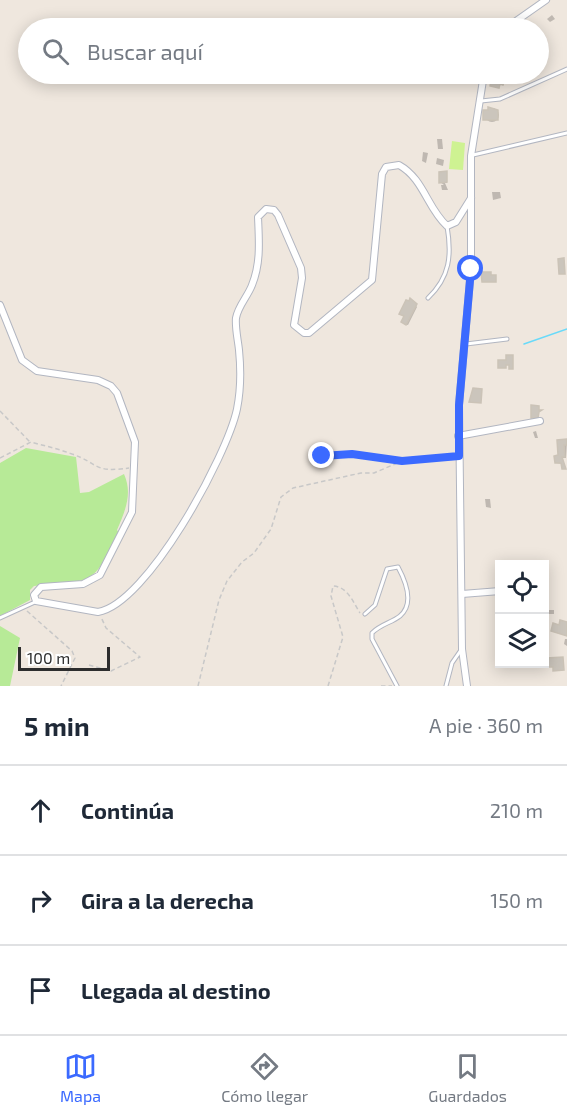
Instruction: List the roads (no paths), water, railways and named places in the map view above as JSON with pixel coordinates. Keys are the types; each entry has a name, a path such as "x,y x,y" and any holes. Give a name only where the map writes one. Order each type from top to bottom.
{"street":[{"path":"520,18 546,0"},
{"path":"467,686 462,649 458,436 471,269 471,156 483,84"},
{"path":"0,304 22,360 29,367 37,371 98,380 117,393 135,437 136,467 132,512 100,574 83,584 41,587 35,592 36,601 98,612 116,607 153,570 213,474 237,412 241,376 237,317 253,285 259,262 258,217 262,212 266,209 273,210 278,215 301,268 302,278 294,325 304,333 314,330 372,280 382,174 386,167 399,165 417,178 447,226 456,222 471,198"},
{"path":"458,436 540,421"},
{"path":"462,594 495,591"}],"lane":[{"path":"549,77 567,69"},
{"path":"480,101 500,99 534,84"},
{"path":"471,156 567,133"},
{"path":"428,298 446,276 450,260 447,226"},
{"path":"466,344 507,339"},
{"path":"365,614 375,604 387,569 398,567 406,582 408,594 404,610 400,616 380,624 372,633 372,639 395,686"},
{"path":"0,618 36,601"},
{"path":"446,686 452,663 462,649"}],"waterway":[{"path":"524,344 567,329"}]}
